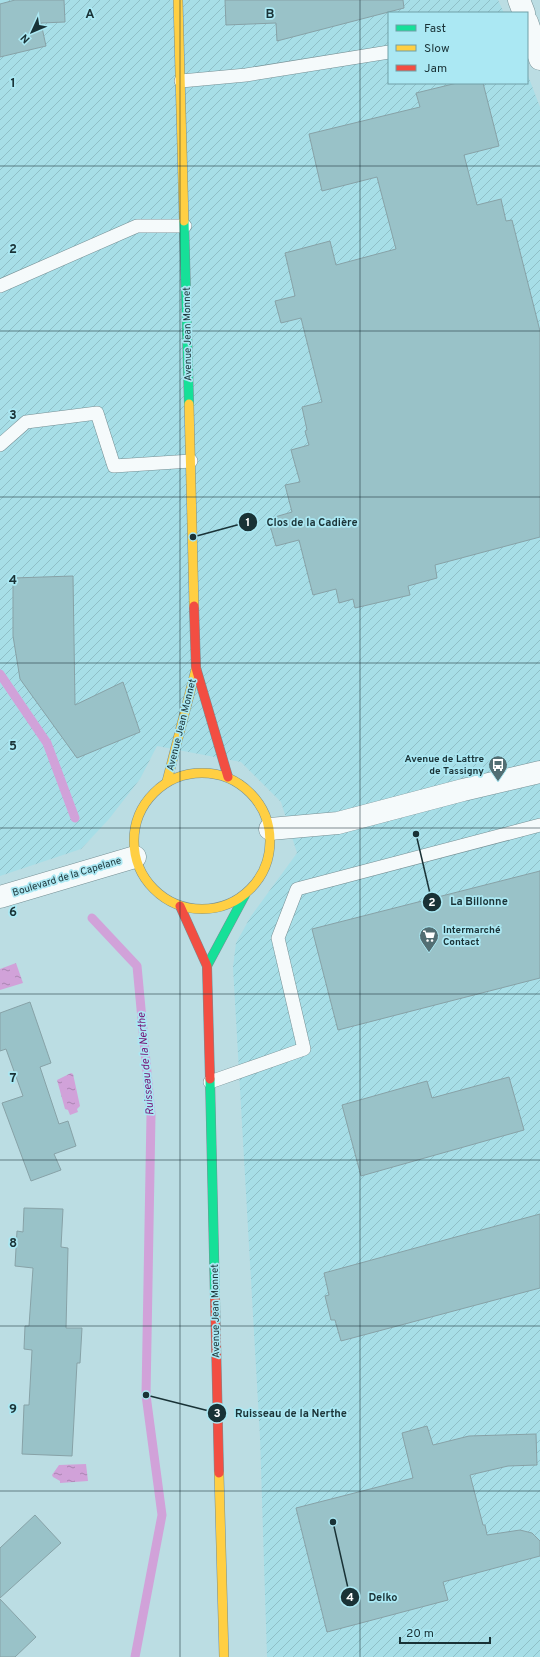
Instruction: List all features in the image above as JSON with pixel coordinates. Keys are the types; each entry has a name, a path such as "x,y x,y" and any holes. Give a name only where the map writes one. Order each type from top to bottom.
{"street":[{"name":"Avenue Jean Monnet","path":"178,0 196,668 228,777"},
{"path":"519,0 524,12"},
{"path":"528,25 540,59"},
{"name":"Avenue Jean Monnet","path":"168,781 196,668"},
{"path":"208,772 228,777 248,789 262,807 270,829 271,847 267,865 258,882 245,895 225,906 203,910 180,906 160,895 144,878 135,857 133,835 138,813 150,795 168,781 187,774 208,772"},
{"path":"270,829 338,823 463,790 540,772"},
{"name":"Boulevard de la Capelane","path":"0,897 135,857"},
{"name":"Avenue Jean Monnet","path":"207,966 245,895"},
{"name":"Avenue Jean Monnet","path":"180,906 207,966 224,1657"}],"lane":[{"path":"181,81 246,75 388,52"},
{"path":"0,286 137,226 185,226"},
{"path":"0,445 26,422 96,413 114,466 191,461"},
{"path":"210,1082 304,1049 278,938 297,889 540,825"}],"shaded area":[{"path":"0,0 498,0 504,12 388,12 388,84 528,84 528,76 540,107 540,1657 267,1657 260,1437 233,967 236,943 251,916 297,853 281,802 241,762 157,746 140,779 109,819 81,849 0,876"}],"water":[{"path":"16,963 23,983 0,990 0,969"},
{"path":"71,1073 73,1074 80,1106 77,1109 78,1112 70,1115 68,1110 65,1109 57,1080"},
{"path":"86,1464 88,1481 60,1483 60,1481 52,1475 59,1465"}],"building":[{"path":"15,0 64,0 65,22 41,23 46,46 0,57 0,4"},
{"path":"225,0 403,0 404,8 277,41 276,23 226,25"},
{"path":"453,84 483,84 499,146 464,155 477,205 501,199 506,221 512,220 540,331 540,537 435,565 437,578 408,586 410,595 355,608 353,599 339,603 336,589 313,595 299,540 276,546 268,519 292,512 285,485 300,482 291,450 309,445 305,431 307,430 302,407 322,402 301,318 281,323 275,301 295,296 285,253 330,241 336,265 396,249 377,177 322,191 309,134 420,107 416,93"},
{"path":"73,576 75,705 123,682 140,732 77,758 20,679 13,636 13,578"},
{"name":"Intermarché Contact","path":"540,871 540,978 338,1030 312,929"},
{"path":"30,1002 51,1063 40,1067 59,1124 68,1121 76,1146 54,1154 61,1170 31,1181 2,1103 23,1096 6,1049 0,1051 0,1013"},
{"path":"509,1077 524,1130 361,1176 342,1105 427,1081 432,1098"},
{"path":"24,1208 63,1209 61,1247 68,1248 66,1328 82,1328 80,1363 77,1363 72,1456 22,1454 24,1405 29,1405 32,1350 24,1349 25,1326 29,1326 33,1268 15,1266 17,1231 23,1232"},
{"path":"540,1214 540,1288 341,1341 335,1320 331,1320 325,1296 329,1295 324,1273"},
{"path":"427,1426 433,1445 469,1436 536,1434 537,1465 508,1466 470,1475 487,1535 520,1530 532,1533 540,1541 540,1556 443,1582 448,1600 327,1632 296,1508 413,1478 402,1433"},
{"path":"35,1515 61,1543 0,1598 0,1548"},
{"path":"0,1599 36,1637 15,1657 0,1657"}],"waterway":[{"name":"Ruisseau de la Nerthe","path":"0,674 47,743 75,818"},
{"name":"Ruisseau de la Nerthe","path":"92,918 137,966 151,1115 146,1395 162,1515 135,1657"}],"traffic: fast":[{"path":"184,221 189,404"},
{"path":"207,966 245,895"},
{"path":"210,1079 215,1298"}],"traffic: slow":[{"path":"178,0 184,221"},
{"path":"189,404 194,606"},
{"path":"167,781 196,669"},
{"path":"209,773 222,775 240,784 255,798 268,821 270,841 268,861 259,879 245,894 222,907 195,909 182,907 164,898 149,884 136,861 134,834 136,821 145,803 159,788 182,775 209,773"},
{"path":"219,1473 224,1657"}],"traffic: jam":[{"path":"194,606 196,668 228,777"},
{"path":"180,906 207,966 210,1079"},
{"path":"215,1298 219,1473"}],"place":[{"name":"Clos de la Cadière","path":"193,537"},
{"name":"Avenue de Lattre de Tassigny","path":"498,782"},
{"name":"La Billonne","path":"416,834"},
{"name":"Intermarché Contact","path":"429,953"},
{"name":"Ruisseau de la Nerthe","path":"146,1395"},
{"name":"Delko","path":"333,1522"}]}
